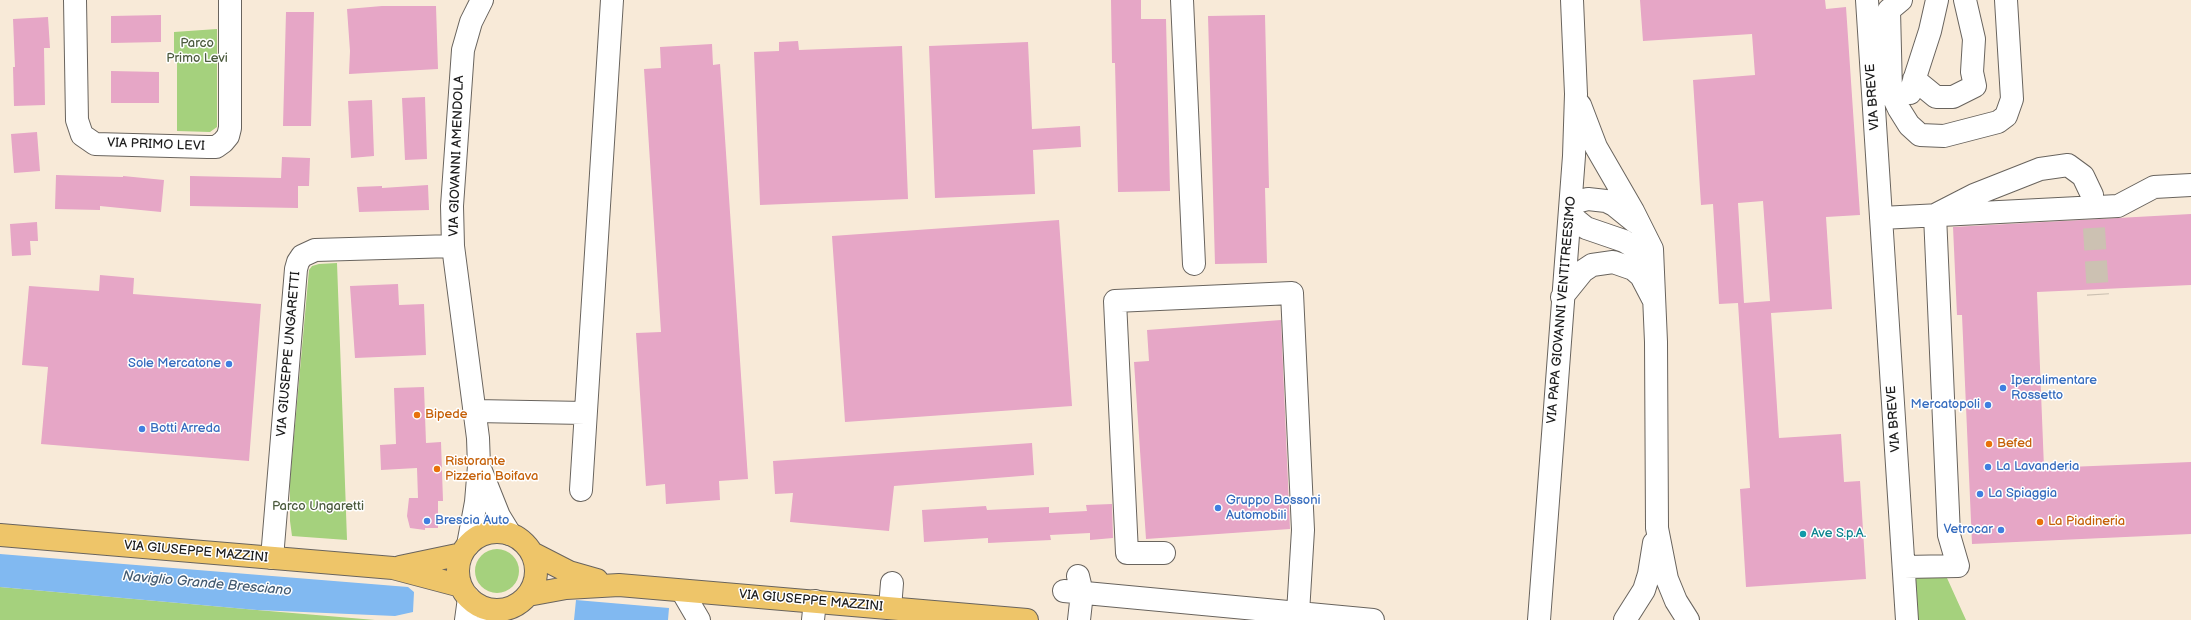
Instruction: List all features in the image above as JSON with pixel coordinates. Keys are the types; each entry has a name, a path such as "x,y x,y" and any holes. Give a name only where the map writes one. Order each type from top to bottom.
{"main road":[{"name":"VIA GIUSEPPE MAZZINI","path":"393,568 465,550 484,534 497,532 510,534 525,544 532,553 569,572 619,585"},
{"name":"VIA GIUSEPPE MAZZINI","path":"0,535 393,568 465,592 492,615 510,608 528,595 566,588 619,585 682,591 814,611 890,608 1027,620"},
{"path":"465,550 458,570 465,592"},
{"path":"528,595 536,574 532,553"}],"street":[{"name":"VIA PRIMO LEVI","path":"75,0 77,120 82,135 95,144 208,148 223,142 228,136 230,128 230,0"},
{"path":"482,0 497,0"},
{"name":"VIA GIOVANNI AMENDOLA","path":"465,550 474,522 479,466 475,411 453,246 452,206 461,59 471,22 482,0"},
{"path":"581,490 612,0"},
{"path":"1182,0 1194,264"},
{"name":"VIA PAPA GIOVANNI VENTITREESIMO","path":"1539,620 1562,296 1570,209 1576,94 1572,0"},
{"name":"VIA BREVE","path":"1867,0 1907,620"},
{"path":"1901,0 1889,10 1891,92 1898,109 1909,125 1920,135 1944,136 1998,122 2006,116 2012,99 2006,0"},
{"path":"1898,109 1910,94 1930,31 1937,0"},
{"path":"1914,79 1936,97 1953,97 1975,86 1972,72 1974,39 1965,0"},
{"path":"1576,94 1596,147 1641,226 1652,249 1655,303 1657,528 1649,574 1644,590 1625,620"},
{"path":"1935,215 1974,195 2040,170 2068,165 2083,176 2092,195"},
{"path":"1881,218 2118,206 2154,187 2191,185"},
{"path":"1641,226 1614,205 1606,201 1588,199 1570,209 1586,228 1624,241 1634,248 1650,266 1654,278"},
{"path":"1904,567 1958,566 1949,535 1935,215"},
{"name":"VIA GIUSEPPE UNGARETTI","path":"272,558 295,277 298,262 302,256 315,250 453,246"},
{"path":"1562,296 1583,271 1592,265 1613,262 1633,269 1641,276 1655,303"},
{"path":"1164,553 1127,553 1116,301 1292,293 1303,530 1297,555 1298,613"},
{"path":"475,411 586,413"},
{"name":"VIA GIOVANNI AMENDOLA","path":"479,466 499,516 510,534"},
{"path":"1657,528 1667,579 1676,601 1688,620"},
{"path":"890,608 892,583"},
{"path":"1080,620 1074,587 1168,611 1298,613 1373,620"},
{"path":"682,591 699,620"},
{"path":"465,592 466,620"}],"green space":[{"name":"Parco Primo Levi","path":"217,29 217,127 210,132 177,131 177,58 174,58 174,32"},
{"name":"Parco Ungaretti","path":"337,263 347,540 292,536 290,521 290,481 309,270 312,266 319,264"},
{"path":"493,549 501,549 513,555 519,567 519,575 513,587 501,593 493,593 481,587 475,575 475,567 481,555"},
{"path":"1940,570 1947,578 1966,620 1915,620 1913,578"},
{"path":"0,587 257,610 375,620 0,620"}],"water":[{"name":"Naviglio Grande Bresciano","path":"0,554 408,587 414,592 413,612 395,616 257,610 0,587"},
{"path":"576,600 669,608 668,620 574,620"}],"building":[{"path":"1111,0 1141,0 1141,19 1166,19 1170,191 1118,192 1115,63 1112,63"},
{"path":"1640,0 1825,0 1826,9 1846,7 1860,215 1826,217 1832,309 1771,313 1779,438 1841,434 1844,482 1860,481 1866,579 1746,587 1740,489 1750,488 1738,303 1719,304 1713,204 1701,205 1693,80 1755,75 1752,34 1643,41","holes":["1763,201 1770,301 1744,303 1738,203"]},
{"path":"382,6 436,6 438,69 349,74 350,51 347,9"},
{"path":"286,12 314,12 311,126 283,126"},
{"path":"161,15 161,42 111,43 111,16"},
{"path":"1265,15 1269,188 1265,188 1267,263 1215,264 1208,16"},
{"path":"48,17 50,48 44,48 45,105 14,106 13,67 15,67 13,19"},
{"path":"798,41 799,50 902,46 908,199 760,205 754,52 779,51 779,42"},
{"path":"1028,42 1032,129 1080,126 1081,147 1033,150 1035,194 935,198 929,46"},
{"path":"712,44 713,65 720,64 748,479 719,481 720,500 666,504 665,484 646,486 636,333 661,332 644,69 661,68 660,47"},
{"path":"111,71 159,72 159,103 111,103"},
{"path":"425,97 427,159 405,160 402,98"},
{"path":"372,100 374,156 351,158 348,101"},
{"path":"37,132 40,171 14,173 11,134"},
{"path":"282,157 310,158 309,186 298,186 298,208 190,206 190,176 281,178"},
{"path":"56,175 123,176 164,180 161,212 100,206 100,210 55,209"},
{"path":"428,185 429,210 359,212 357,187 382,186 382,188"},
{"name":"Iperalimentare Rossetto","path":"2191,214 2191,285 2037,292 2044,468 2191,462 2191,534 1972,544 1962,315 1957,315 1953,227"},
{"path":"1059,220 1072,406 845,422 832,236"},
{"path":"37,222 38,241 30,241 31,255 12,256 10,224"},
{"path":"100,275 134,278 133,294 261,304 249,461 41,444 48,367 22,365 29,286 99,291"},
{"path":"398,284 399,305 424,304 426,355 355,358 350,286"},
{"path":"1281,320 1290,529 1146,539 1134,362 1149,361 1147,330"},
{"path":"424,387 426,443 441,442 443,501 438,501 438,528 425,528 425,530 410,528 407,516 409,498 418,498 417,468 381,470 380,445 396,444 394,388"},
{"path":"1032,443 1034,475 894,486 889,531 790,522 793,493 775,494 773,461"},
{"path":"1112,504 1113,538 1090,540 1090,533 1050,535 1051,540 988,543 988,538 924,542 922,510 986,506 987,510 1049,507 1049,513 1087,511 1086,505"}],"tunnel":[{"path":"2092,195 2098,295"}],"place":[{"name":"Sole Mercatone","path":"229,364"},
{"name":"Iperalimentare Rossetto","path":"2003,388"},
{"name":"Mercatopoli","path":"1988,405"},
{"name":"Bipede","path":"417,415"},
{"name":"Botti Arreda","path":"142,429"},
{"name":"Befed","path":"1989,444"},
{"name":"La Lavanderia","path":"1988,467"},
{"name":"Ristorante Pizzeria Boifava","path":"437,469"},
{"name":"La Spiaggia","path":"1980,494"},
{"name":"Gruppo Bossoni Automobili","path":"1218,508"},
{"name":"Brescia Auto","path":"427,521"},
{"name":"La Piadineria","path":"2040,522"},
{"name":"Vetrocar","path":"2001,530"},
{"name":"Ave S.p.A.","path":"1803,534"}]}
